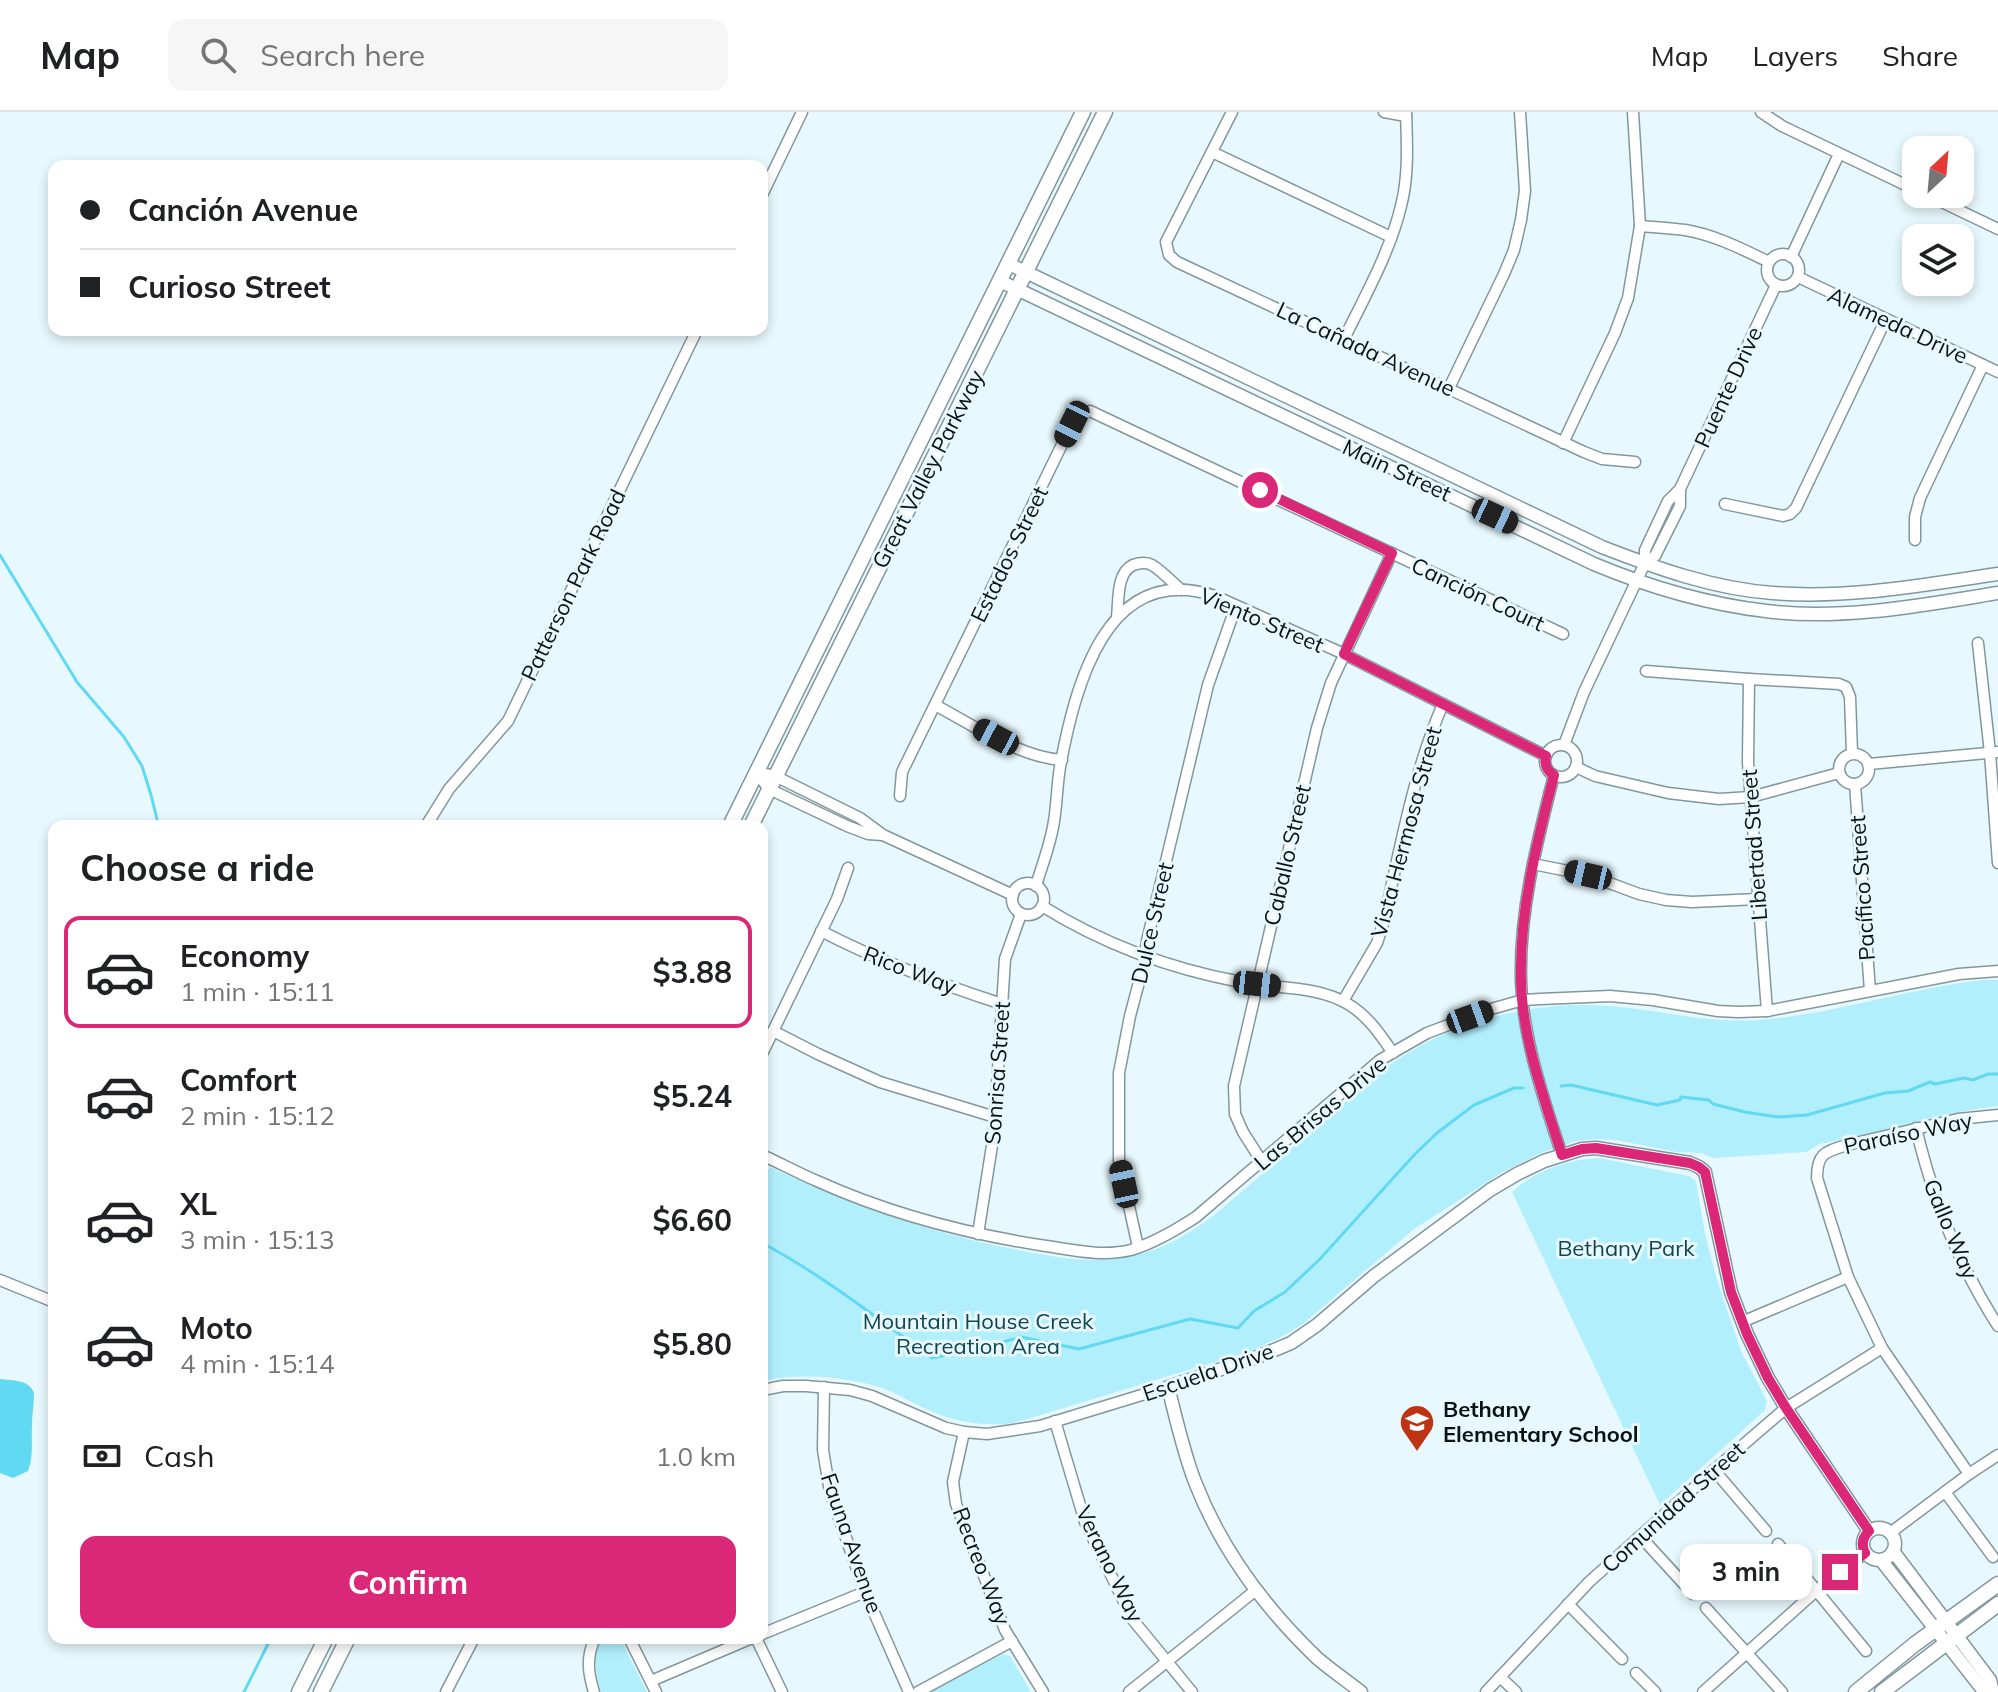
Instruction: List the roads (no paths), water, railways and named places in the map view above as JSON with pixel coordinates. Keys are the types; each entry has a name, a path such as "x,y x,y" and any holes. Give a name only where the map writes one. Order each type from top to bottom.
{"main road":[{"name":"Great Valley Parkway","path":"733,820 1083,112"},
{"name":"Great Valley Parkway","path":"754,820 1105,112"},
{"path":"1856,1692 1998,1584"},
{"path":"1882,1692 1998,1604"},
{"path":"299,1692 323,1644"},
{"path":"321,1692 345,1644"}],"street":[{"path":"768,183 802,112"},
{"path":"1232,112 1212,152 1391,237"},
{"path":"1344,339 1391,237 1402,204 1408,155 1406,114 1384,112"},
{"path":"1449,388 1514,250 1525,191 1520,112"},
{"path":"1563,443 1615,333 1628,298 1640,226 1633,112"},
{"path":"1762,114 1902,183"},
{"name":"La Cañada Avenue","path":"1212,152 1166,242 1169,255 1177,262 1563,443 1602,459 1635,462"},
{"path":"1791,257 1839,154"},
{"path":"1954,208 1998,229"},
{"path":"1640,226 1703,234 1769,262"},
{"path":"1777,255 1791,257 1799,267 1798,277 1787,286 1776,285 1767,275 1769,262 1777,255"},
{"name":"Main Street","path":"1009,264 1602,547 1695,579 1770,593 1819,595 1879,591 1998,574"},
{"name":"Alameda Drive","path":"1798,277 1998,372"},
{"name":"Main Street","path":"1000,281 1594,564 1637,581 1690,597 1768,612 1819,614 1880,610 1998,593"},
{"name":"Puente Drive","path":"1564,745 1584,692 1645,563 1645,550 1668,501 1680,489 1776,285"},
{"path":"1725,504 1783,516 1796,508 1886,319"},
{"name":"Patterson Park Road","path":"430,820 449,789 508,721 694,336"},
{"path":"1915,540 1915,517 1920,498 1983,365"},
{"name":"Canción Court","path":"1090,411 1563,634"},
{"name":"Estados Street","path":"900,796 902,772 1072,424 1079,414 1090,411"},
{"name":"Caballo Street","path":"1262,1162 1235,1114 1234,1086 1317,728 1331,683 1392,553"},
{"path":"1036,886 1054,824 1062,760 1074,705 1093,653 1117,617 1121,581 1130,566 1150,564 1181,590"},
{"name":"Viento Street","path":"1117,617 1146,595 1169,590 1196,590 1344,654 1546,756"},
{"name":"Dulce Street","path":"1138,1247 1119,1161 1119,1073 1208,685 1236,606"},
{"path":"1978,643 1994,753 1998,863"},
{"path":"1646,671 1839,684 1846,687 1850,697 1852,753"},
{"name":"Libertad Street","path":"1749,679 1748,762 1767,1011"},
{"name":"Vista Hermosa Street","path":"1343,1001 1377,943 1419,766 1443,704"},
{"path":"935,705 1034,755 1062,760"},
{"path":"1564,745 1575,754 1576,767 1566,776 1554,775 1547,768 1546,756 1551,748 1564,745"},
{"path":"1576,767 1595,776 1668,793 1719,799 1751,797 1839,773 1838,767 1843,758 1852,753 1864,757 1869,764 1994,753"},
{"name":"Pacífico Street","path":"1839,773 1845,781 1860,783 1869,773 1869,764"},
{"path":"756,772 847,826 868,834 883,835 1013,895"},
{"path":"1554,775 1533,864 1521,946 1521,985 1529,1040 1562,1155"},
{"name":"Pacífico Street","path":"1855,784 1870,991"},
{"path":"1533,864 1588,875 1639,894 1666,900 1758,899"},
{"path":"768,1041 837,899 848,868"},
{"path":"1029,883 1036,886 1043,895 1040,910 1032,915 1021,914 1012,904 1015,889 1029,883"},
{"path":"1042,906 1129,951 1206,974 1321,993 1343,1001 1376,1028 1393,1053"},
{"name":"Sonrisa Street","path":"978,1234 995,1117 1005,959 1021,914"},
{"name":"Rico Way","path":"821,931 896,966 1002,1004"},
{"name":"Las Brisas Drive","path":"768,1158 818,1182 887,1208 978,1234 1082,1251 1112,1252 1138,1247 1196,1217 1380,1060 1427,1033 1491,1009 1523,1000 1610,996 1728,1012 1767,1011 1959,974 1998,971"},
{"path":"773,1031 880,1082 995,1117"},
{"name":"Paraíso Way","path":"1848,1277 1817,1178 1817,1165 1821,1157 1830,1150 1916,1128 1998,1115"},
{"name":"Gallo Way","path":"1916,1128 1938,1208 1958,1255 1998,1326"},
{"name":"Escuela Drive","path":"768,1389 783,1386 850,1390 872,1396 946,1428 964,1432 987,1434 1013,1431 1055,1421 1168,1387 1291,1343 1374,1276 1490,1190 1517,1174 1562,1155 1596,1148 1662,1158 1699,1167 1705,1172 1731,1292 1742,1322"},
{"path":"1869,1531 1786,1408 1742,1322 1848,1277 1882,1348 1969,1474"},
{"path":"0,1280 48,1300"},
{"name":"Comunidad Street","path":"1486,1692 1589,1582 1714,1470 1786,1408 1882,1348"},
{"name":"Fauna Avenue","path":"824,1387 823,1450 828,1483 865,1592 909,1692"},
{"path":"1168,1387 1195,1481 1217,1531 1247,1579 1283,1624 1320,1660 1361,1692"},
{"name":"Verano Way","path":"1055,1421 1085,1522 1133,1620 1192,1692"},
{"name":"Recreo Way","path":"964,1432 953,1482 956,1504 1005,1630 1043,1692"},
{"path":"1890,1533 1998,1455"},
{"path":"1714,1470 1766,1531"},
{"path":"1945,1492 1993,1557"},
{"path":"1877,1528 1890,1533 1894,1541 1890,1555 1881,1560 1872,1559 1865,1553 1863,1544 1869,1531 1877,1528"},
{"path":"1640,1536 1693,1594"},
{"path":"1778,1544 1866,1651"},
{"path":"1893,1551 1941,1626"},
{"path":"1703,1692 1816,1591 1865,1553"},
{"path":"1881,1560 1990,1680 1993,1692"},
{"path":"1129,1692 1256,1590"},
{"path":"768,1632 865,1592"},
{"path":"1568,1604 1622,1659"},
{"path":"1706,1608 1782,1692"},
{"path":"1952,1638 1986,1692"},
{"path":"918,1692 1012,1641"},
{"path":"446,1692 471,1644"},
{"path":"592,1644 587,1668 594,1692"},
{"path":"632,1644 656,1692"},
{"path":"651,1681 740,1644"},
{"path":"757,1644 782,1692"},
{"path":"1636,1673 1655,1692"},
{"path":"1500,1677 1516,1692"}],"water":[{"path":"0,1379 24,1383 34,1393 30,1465 28,1471 13,1478 0,1473"}],"waterway":[{"path":"0,555 77,682 124,737 142,766 157,820"},
{"path":"1561,1086 1571,1085 1657,1105 1680,1100 1681,1097 1709,1100 1713,1104 1745,1112 1778,1117 1807,1115 1885,1093 1908,1091 1930,1082 1935,1084 1964,1078 1973,1080 1998,1074"},
{"path":"768,1246 851,1299 932,1358 1021,1337 1079,1349 1190,1319 1238,1328 1254,1311 1285,1292 1319,1260 1437,1133 1474,1105 1514,1088 1523,1088"},
{"path":"244,1692 268,1644"}],"place":[{"name":"Bethany Elementary School","path":"1417,1453"}],"park label":[{"name":"Bethany Park","path":"1626,1248"},
{"name":"Mountain House Creek Recreation Area","path":"978,1334"}]}
